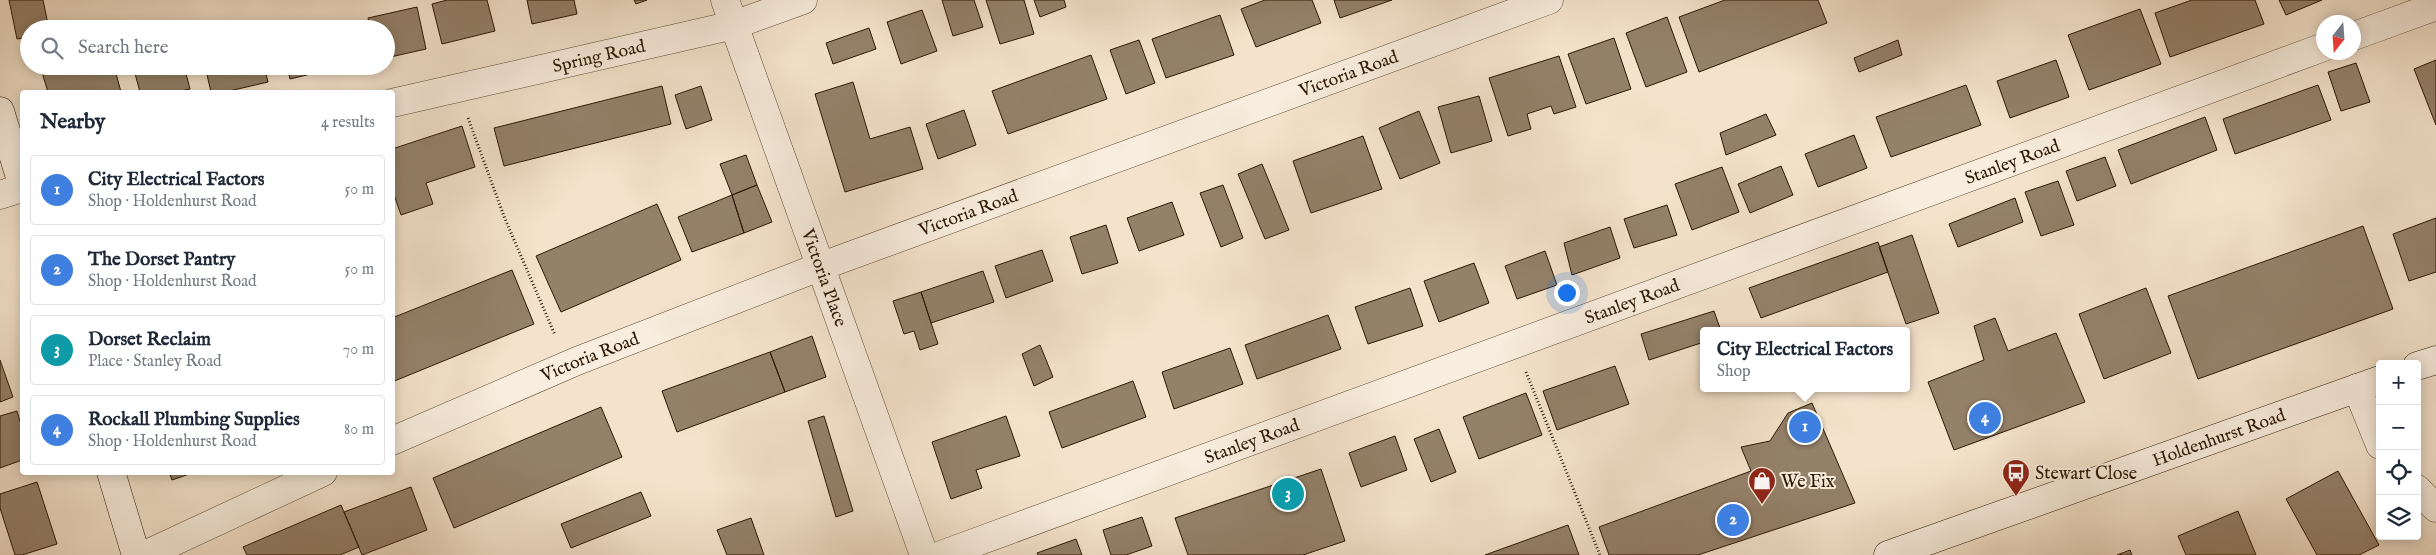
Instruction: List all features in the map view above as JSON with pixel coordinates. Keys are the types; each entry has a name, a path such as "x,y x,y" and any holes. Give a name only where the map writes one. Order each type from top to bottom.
{"street":[{"name":"Victoria Place","path":"725,0 822,266 924,555"},
{"name":"Spring Road","path":"395,102 734,26 803,0"},
{"name":"Victoria Road","path":"395,440 568,365 822,266 1549,0"},
{"path":"2361,33 2436,6"},
{"name":"Stanley Road","path":"941,555 2316,50"},
{"path":"0,111 20,177"},
{"path":"0,195 20,189"},
{"path":"2421,365 2436,360"},
{"path":"2368,384 2376,425"},
{"name":"Holdenhurst Road","path":"1888,555 2368,384"},
{"path":"112,475 136,555"},
{"path":"145,555 317,475"},
{"path":"2421,493 2436,508"}],"path":[{"path":"466,113 504,220 568,365"},
{"path":"1515,344 1600,555"}],"building":[{"path":"9,0 43,0 47,20 20,20 20,38 17,39"},
{"path":"447,0 487,0 495,31 442,44 432,4"},
{"path":"527,0 574,0 577,14 532,24"},
{"path":"634,0 647,0 636,4"},
{"path":"942,0 974,0 983,27 953,36"},
{"path":"986,0 1024,0 1034,34 1000,44"},
{"path":"1034,0 1064,0 1066,7 1040,17"},
{"path":"1265,0 1312,0 1321,23 1256,47 1241,9"},
{"path":"1334,0 1392,0 1340,18"},
{"path":"1725,0 1818,0 1827,23 1699,72 1679,17"},
{"path":"2192,0 2255,0 2264,24 2170,57 2155,13"},
{"path":"2279,0 2322,0 2286,15"},
{"path":"417,7 426,49 395,56 395,20 368,20 368,18"},
{"path":"2140,9 2161,64 2089,90 2068,35"},
{"path":"922,10 937,51 901,64 887,22"},
{"path":"1220,15 1234,55 1166,78 1152,39"},
{"path":"1667,17 1687,72 1646,87 1626,33"},
{"path":"869,28 876,49 833,64 826,43"},
{"path":"1614,38 1631,89 1586,104 1568,54"},
{"path":"1139,40 1155,83 1126,94 1110,50"},
{"path":"1898,40 1902,55 1859,72 1854,58"},
{"path":"1091,55 1107,99 1008,134 992,91"},
{"path":"1559,56 1576,107 1554,114 1551,106 1527,114 1531,129 1508,136 1489,78"},
{"path":"2056,60 2069,97 2010,118 1997,81"},
{"path":"2436,60 2436,125 2414,69"},
{"path":"2356,63 2370,102 2341,111 2328,72"},
{"path":"43,75 116,75 120,90 47,90"},
{"path":"135,75 186,75 190,89 186,90 139,90"},
{"path":"207,75 266,75 268,82 234,90 211,90"},
{"path":"289,75 307,75 290,79"},
{"path":"853,82 870,139 910,127 923,169 845,192 815,94"},
{"path":"1966,85 1981,125 1891,157 1876,117"},
{"path":"2318,85 2331,120 2235,154 2223,119"},
{"path":"662,86 671,124 504,166 494,128"},
{"path":"701,86 712,120 686,129 675,95"},
{"path":"1479,96 1492,141 1451,153 1438,107"},
{"path":"964,110 976,145 938,159 926,124"},
{"path":"1419,111 1440,163 1400,179 1379,128"},
{"path":"1766,114 1776,135 1726,155 1720,133"},
{"path":"2205,117 2217,150 2131,184 2118,150"},
{"path":"462,126 475,167 426,183 433,204 401,215 395,198 395,148"},
{"path":"1854,135 1867,168 1818,187 1805,154"},
{"path":"1363,136 1382,189 1311,213 1293,161"},
{"path":"746,155 757,185 732,195 720,164"},
{"path":"2105,157 2116,186 2077,201 2066,171"},
{"path":"1262,164 1289,230 1265,239 1238,174"},
{"path":"1781,166 1793,195 1750,213 1738,184"},
{"path":"1722,167 1739,212 1692,230 1675,184"},
{"path":"2058,181 2074,225 2041,236 2025,192"},
{"path":"757,185 772,222 744,233 732,195"},
{"path":"1223,185 1243,238 1221,247 1200,193"},
{"path":"732,195 744,233 692,252 678,217"},
{"path":"2015,198 2023,222 1958,247 1949,224"},
{"path":"1172,202 1184,235 1139,251 1127,218"},
{"path":"657,204 681,260 561,312 536,256"},
{"path":"1667,205 1677,235 1634,248 1624,219"},
{"path":"2436,218 2436,272 2409,281 2393,234"},
{"path":"1106,225 1118,263 1082,274 1070,237"},
{"path":"2363,226 2393,309 2198,379 2168,296"},
{"path":"1610,227 1620,258 1572,275 1564,243"},
{"path":"1912,235 1939,313 1906,324 1879,247"},
{"path":"1878,242 1888,272 1761,318 1749,288"},
{"path":"1042,250 1053,281 1006,298 995,266"},
{"path":"1545,251 1557,285 1517,299 1505,266"},
{"path":"1474,263 1489,303 1439,322 1424,281"},
{"path":"512,270 534,324 395,381 395,317"},
{"path":"983,271 994,302 931,323 921,292"},
{"path":"1410,288 1423,326 1368,344 1355,307"},
{"path":"2146,288 2171,353 2104,379 2079,314"},
{"path":"921,292 938,344 920,350 914,331 904,334 893,301"},
{"path":"1714,311 1720,327 1700,327 1700,343 1649,360 1641,334"},
{"path":"1328,315 1341,349 1257,379 1245,345"},
{"path":"1995,318 2008,351 2056,333 2085,402 1954,450 1928,382 1984,360 1974,326"},
{"path":"812,336 826,377 785,392 770,352"},
{"path":"1040,345 1053,377 1034,386 1022,354"},
{"path":"1230,348 1243,384 1174,409 1162,372"},
{"path":"770,352 785,392 677,432 662,391"},
{"path":"0,360 13,397 0,402"},
{"path":"1615,366 1629,404 1557,430 1543,391"},
{"path":"1133,381 1146,417 1062,448 1049,412"},
{"path":"1526,393 1542,435 1479,459 1463,417"},
{"path":"1812,403 1855,503 1698,555 1609,555 1599,527 1751,471 1741,447 1770,441 1788,413"},
{"path":"601,407 622,457 454,528 433,478"},
{"path":"17,411 20,421 20,461 0,468 0,416"},
{"path":"824,416 853,511 836,517 808,421"},
{"path":"1006,416 1020,456 976,470 982,488 951,499 932,442"},
{"path":"1439,429 1456,472 1431,482 1414,439"},
{"path":"1395,436 1407,470 1361,487 1349,453"},
{"path":"1321,469 1345,541 1303,555 1188,555 1175,518"},
{"path":"2338,471 2379,545 2359,555 2317,555 2286,499"},
{"path":"170,475 186,475 172,480"},
{"path":"37,482 57,544 22,555 15,555 0,508 0,494"},
{"path":"411,487 427,530 362,555 344,512"},
{"path":"641,492 651,516 571,548 561,524"},
{"path":"341,505 359,547 340,555 247,555 243,547"},
{"path":"2238,511 2256,555 2186,555 2178,536"},
{"path":"1142,517 1152,546 1126,555 1111,555 1103,530"},
{"path":"751,518 764,555 727,555 717,530"},
{"path":"1568,525 1579,555 1485,555"},
{"path":"1076,539 1082,555 1038,555 1037,553"},
{"path":"2130,550 2132,555 2117,555"}],"place":[{"name":"Rockall Plumbing Supplies","path":"1985,418"},
{"name":"City Electrical Factors","path":"1805,427"},
{"name":"Dorset Reclaim","path":"1288,494"},
{"name":"Stewart Close","path":"2016,497"},
{"name":"We Fix","path":"1762,505"},
{"name":"The Dorset Pantry","path":"1733,520"}]}
